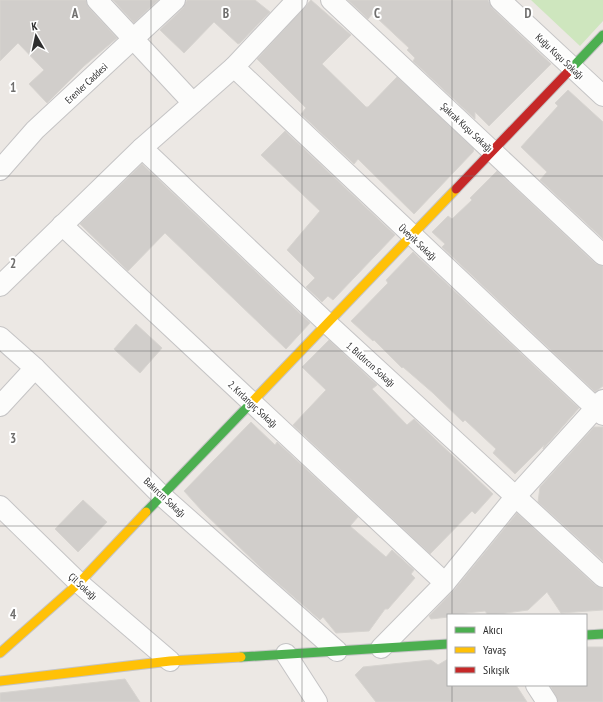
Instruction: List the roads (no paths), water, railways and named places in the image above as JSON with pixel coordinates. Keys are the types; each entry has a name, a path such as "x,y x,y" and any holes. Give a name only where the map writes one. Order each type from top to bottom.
{"street":[{"path":"97,0 193,103"},
{"name":"Erenler Caddesi","path":"0,170 35,130 175,0"},
{"path":"0,286 142,148 234,67 297,0"},
{"name":"Şakrak Kuşu Sokağı","path":"331,0 603,254"},
{"name":"Kuğu Kuşu Sokağı","path":"500,0 603,96"},
{"path":"0,653 79,583 493,152 603,35"},
{"name":"Üveyik Sokağı","path":"234,67 412,236 600,408"},
{"name":"1. Bıldırcın Sokağı","path":"142,148 328,324 603,577"},
{"name":"2. Kırlangıç Sokağı","path":"62,225 445,583"},
{"name":"Bakırcın Sokağı","path":"0,337 35,368 162,496 337,651"},
{"path":"0,406 35,368"},
{"path":"381,648 445,583 516,496 600,408"},
{"name":"Çil Sokağı","path":"0,506 79,583 170,661"},
{"path":"587,635 603,634"},
{"path":"0,681 170,661 447,644"},
{"path":"286,654 317,702"},
{"path":"537,686 547,702"}]}
